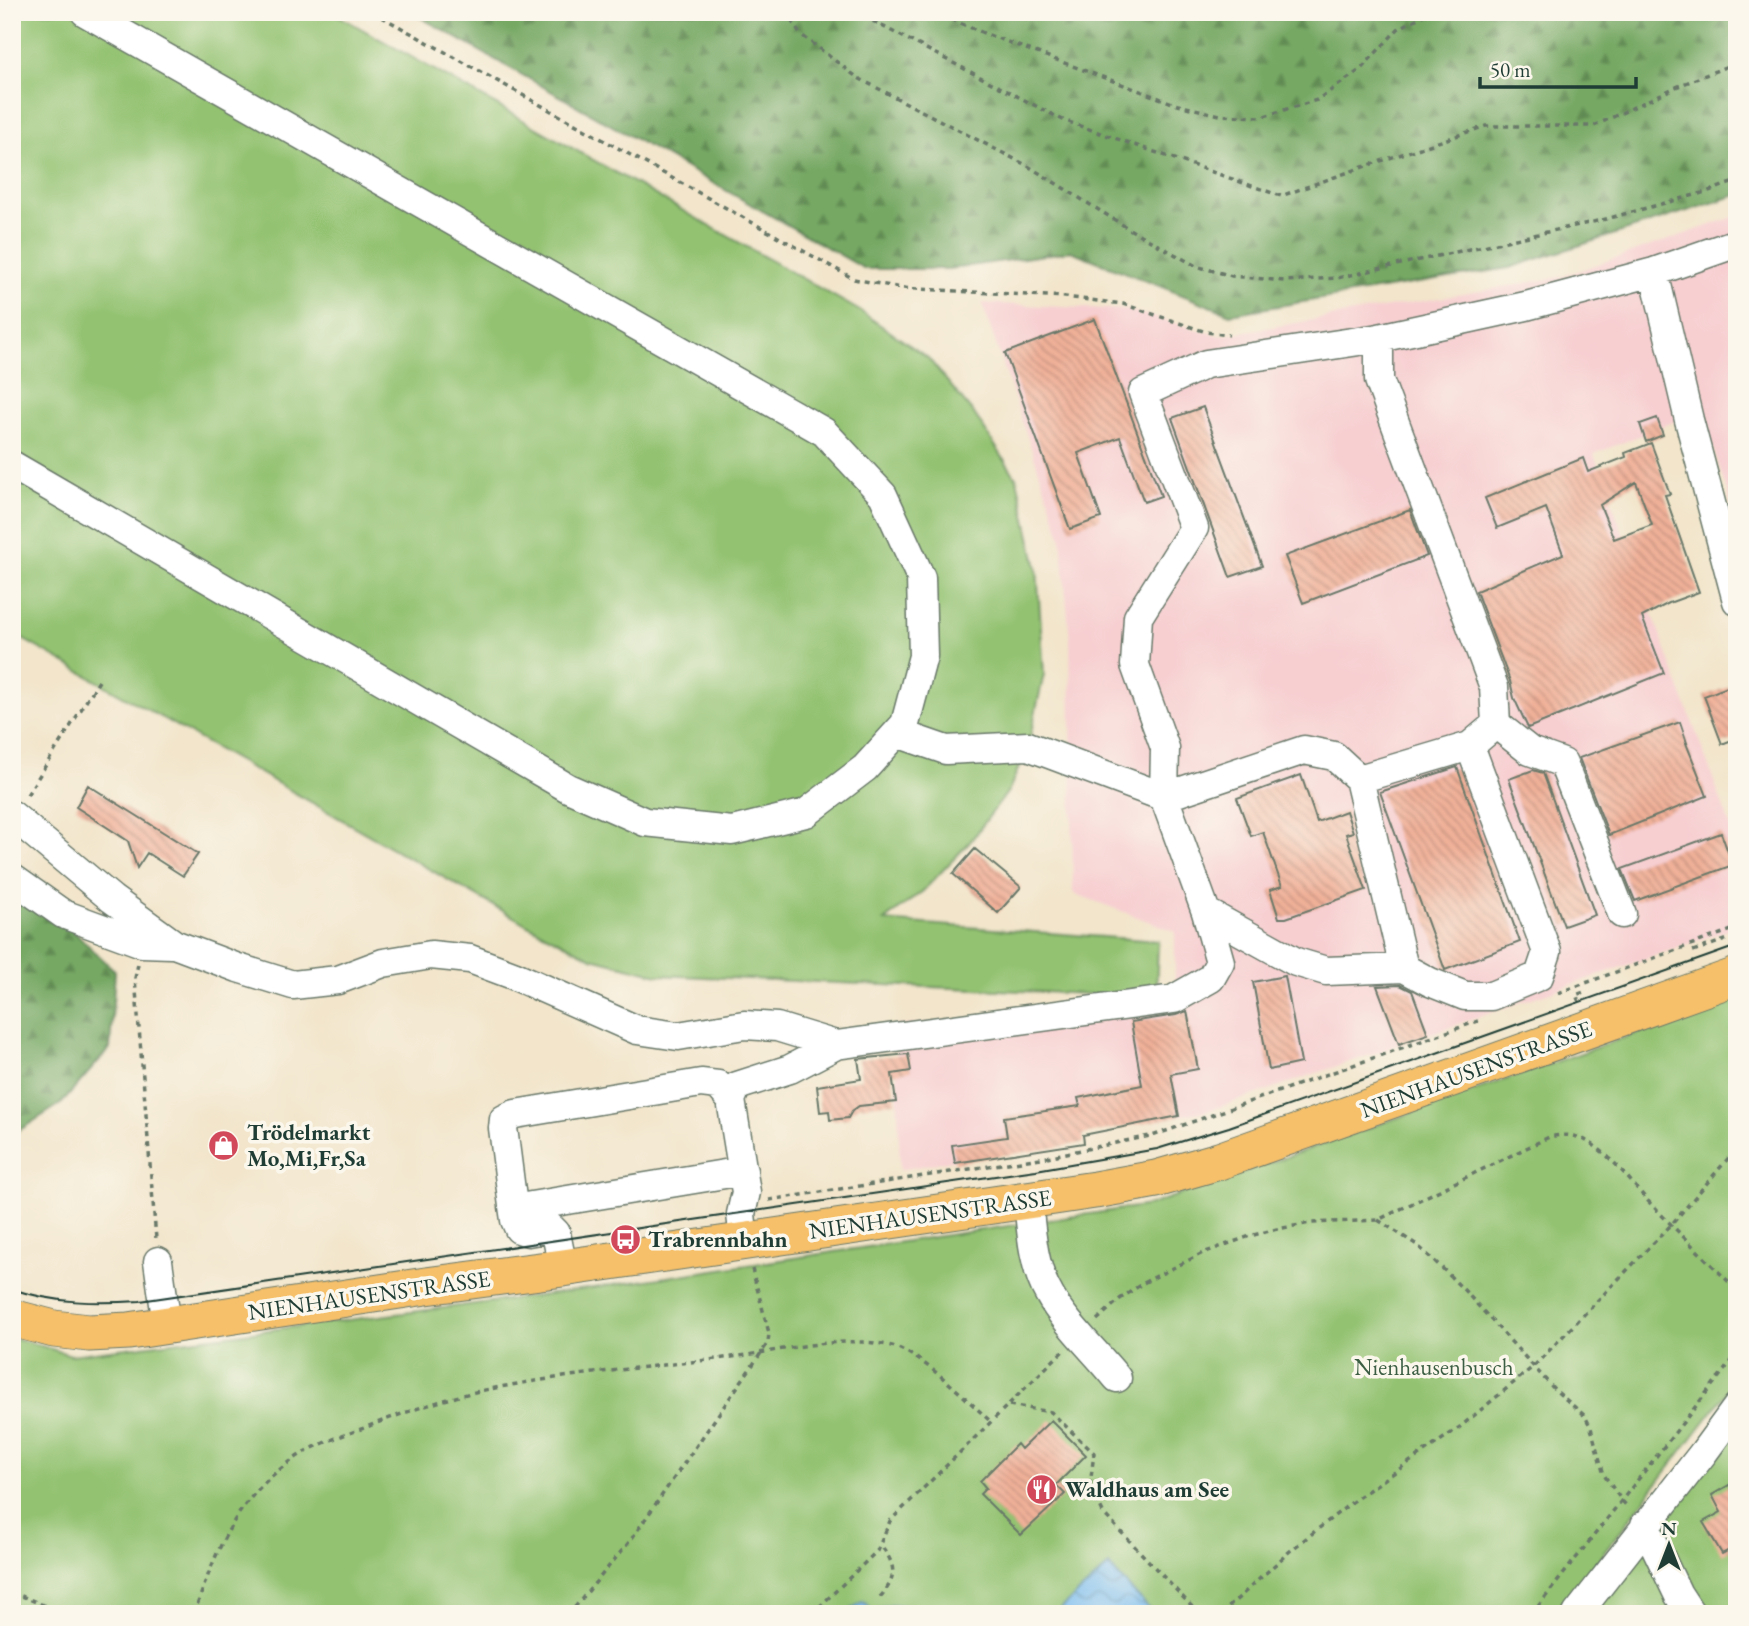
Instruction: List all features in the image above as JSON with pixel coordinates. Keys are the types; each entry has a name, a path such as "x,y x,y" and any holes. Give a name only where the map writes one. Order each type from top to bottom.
{"main road":[{"name":"NIENHAUSENSTRASSE","path":"12,1318 54,1329 89,1333 129,1331 1156,1179 1219,1161 1737,976"}],"street":[{"path":"12,465 568,788 645,822 732,831 806,813 865,768 905,723 923,656 921,578 883,495 824,432 85,12"},
{"path":"744,1241 741,1214 746,1192 732,1100 737,1086 790,1069 836,1045 1174,999 1211,978 1220,962 1206,912 1164,797 1165,748 1135,665 1138,617 1194,528 1143,393 1206,364 1379,338 1526,306 1654,272 1737,243"},
{"path":"1654,272 1689,420 1737,601"},
{"path":"1379,338 1379,380 1494,687 1496,724 1530,751 1563,763 1622,914"},
{"path":"1359,779 1470,746 1496,724"},
{"path":"897,733 946,750 1028,746 1164,797 1304,750 1334,756 1359,779 1404,968"},
{"path":"1206,912 1296,962 1326,971 1404,968 1465,996 1491,996 1539,976 1547,952 1470,746"},
{"path":"19,806 113,899 174,944 293,985 338,980 383,964 431,956 471,959 637,1030 678,1036 744,1025 776,1027 836,1045"},
{"path":"12,878 63,914 142,943 174,944"},
{"path":"563,1268 556,1233 551,1228 528,1232 519,1230 515,1220 504,1119 515,1114 701,1083 718,1085 732,1100"},
{"path":"513,1206 519,1208 743,1171"},
{"path":"1028,1200 1033,1245 1047,1293 1117,1378"},
{"path":"158,1261 167,1325"},
{"path":"1577,1614 1737,1407"},
{"path":"1645,1525 1678,1594 1691,1614"}],"path":[{"path":"373,12 854,279 901,288 1065,297 1123,304 1206,332 1237,336"},
{"path":"786,12 800,34 858,78 1028,166 1131,230 1196,266 1232,276 1284,281 1337,278 1602,220 1737,181"},
{"path":"855,12 1063,120 1281,196 1486,126 1594,126 1675,87 1735,63 1737,59"},
{"path":"933,12 1178,105 1220,115 1261,117 1317,100 1360,70 1398,29 1429,12"},
{"path":"19,806 99,681"},
{"path":"1546,997 1737,928"},
{"path":"1693,951 1737,936"},
{"path":"142,943 135,978 158,1261"},
{"path":"743,1204 1047,1157 1155,1135 1482,1020"},
{"path":"812,1614 877,1551 890,1521 1120,1299 1143,1283 1203,1254 1250,1236 1311,1223 1377,1220 1549,1137 1574,1135 1603,1153 1737,1290"},
{"path":"1221,1614 1290,1551 1356,1499 1460,1427 1534,1366 1671,1225 1737,1148"},
{"path":"1377,1220 1416,1245 1441,1267 1555,1390 1585,1416 1604,1475 1622,1501 1645,1525"},
{"path":"567,1614 630,1541 768,1343 769,1333 744,1241"},
{"path":"194,1614 223,1539 242,1510 270,1476 293,1459 316,1447 397,1415 474,1393 624,1369 859,1342 897,1348 914,1356 991,1422"},
{"path":"1532,1614 1737,1354"},
{"path":"1009,1405 1051,1412 1094,1454 1090,1486 1103,1513 1199,1614"},
{"path":"880,1544 891,1560 893,1575 889,1587 880,1597"},
{"path":"12,1592 65,1614"}],"shaded area":[{"path":"1737,216 1737,523 1701,411 1594,454 1737,844 1737,927 1214,1109 900,1170 895,1026 1175,1003 1175,931 1073,893 1070,641 1061,536 982,303 1128,310 1220,336 1561,277"}],"green space":[{"path":"12,12 332,12 860,311 928,358 975,415 1017,479 1037,568 1044,674 1028,746 1009,790 969,843 923,891 884,921 1158,941 1156,997 658,975 592,958 528,925 12,633"},
{"path":"411,12 1737,12 1737,195 1509,268 1230,314 1071,251 949,269 865,269"},
{"path":"12,881 66,924 115,971 110,1048 62,1103 12,1135"},
{"name":"Nienhausenbusch","path":"1737,998 1737,1379 1557,1614 12,1614 12,1337 71,1355 539,1296 1150,1205"},
{"path":"1737,1429 1737,1614 1591,1614"}],"water":[{"path":"1109,1566 1154,1614 1055,1614"},
{"path":"863,1601 874,1612 894,1605 929,1614 845,1614"}],"building":[{"path":"1095,319 1161,496 1144,502 1120,437 1078,453 1101,518 1070,529 1005,353"},
{"path":"1203,407 1262,566 1230,577 1172,418"},
{"path":"1657,418 1663,435 1646,442 1640,424"},
{"path":"1651,443 1670,494 1665,495 1699,592 1642,617 1664,673 1528,728 1514,698 1476,591 1563,554 1546,508 1497,528 1485,498 1583,458 1588,472 1626,457 1625,453","holes":["1636,482 1652,525 1614,539 1600,505"]},
{"path":"1410,510 1427,556 1303,603 1285,556"},
{"path":"1730,686 1737,704 1737,738 1722,744 1704,696"},
{"path":"1680,722 1707,796 1609,835 1579,758"},
{"path":"1457,767 1520,942 1445,970 1380,792"},
{"path":"1533,770 1543,773 1595,915 1564,926 1509,779"},
{"path":"1301,775 1317,822 1346,811 1353,832 1346,834 1366,890 1286,918 1279,918 1270,890 1282,886 1263,832 1251,836 1237,798"},
{"path":"88,785 198,854 183,876 147,853 137,868 128,841 76,807"},
{"path":"1721,833 1733,865 1635,901 1622,869"},
{"path":"975,849 1021,887 998,913 953,874"},
{"path":"1285,976 1301,1063 1269,1070 1253,982"},
{"path":"1400,985 1412,991 1428,1034 1399,1044 1377,986"},
{"path":"1187,1011 1198,1069 1171,1074 1179,1116 1083,1135 1084,1143 955,1163 952,1145 1007,1137 1004,1117 1080,1106 1078,1098 1142,1085 1131,1022"},
{"path":"908,1054 911,1071 892,1074 896,1102 859,1106 848,1118 830,1120 829,1111 820,1112 817,1086 861,1079 858,1059"},
{"path":"1051,1420 1086,1455 1056,1485 1065,1494 1021,1535 980,1494 986,1488 980,1481 1017,1444 1021,1449"},
{"path":"1731,1484 1737,1495 1737,1546 1722,1554 1703,1522 1721,1512 1712,1495"}],"tram line":[{"path":"12,1289 75,1301 140,1301 1036,1170 1157,1149 1229,1127 1737,946"}],"place":[{"name":"Trödelmarkt Mo,Mi,Fr,Sa","path":"224,1145"},
{"name":"Trabrennbahn","path":"625,1239"},
{"name":"Waldhaus am See","path":"1042,1489"}]}
